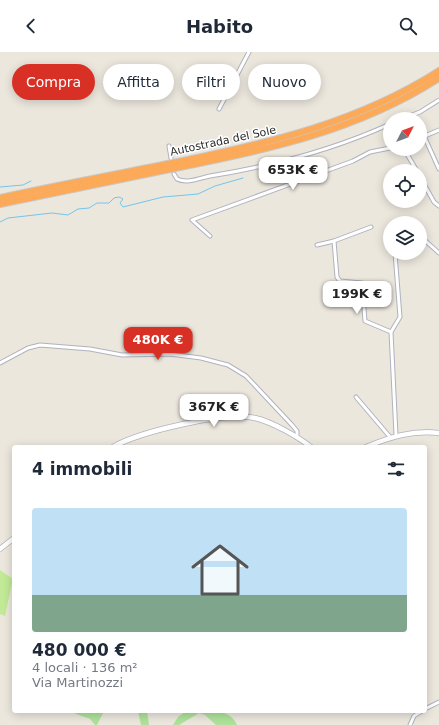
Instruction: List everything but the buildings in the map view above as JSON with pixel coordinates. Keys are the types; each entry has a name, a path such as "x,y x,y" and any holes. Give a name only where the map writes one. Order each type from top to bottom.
{"highway":[{"name":"Autostrada del Sole","path":"0,198 237,150 295,136 337,122 377,105 418,84 439,71"},
{"name":"Autostrada del Sole","path":"0,204 240,155 297,141 339,128 381,110 422,89 439,78"}],"main road":[{"path":"117,445 133,438 189,423 236,417 258,419 297,437 308,445"},
{"path":"371,445 396,435 419,431 439,433"},
{"path":"0,549 12,540"}],"street":[{"path":"219,109 249,52"},
{"path":"420,112 439,100"},
{"path":"174,174 177,179 181,180 237,172 321,151 383,127"},
{"path":"427,135 439,130"},
{"path":"427,143 439,169"},
{"path":"169,146 171,158"},
{"path":"210,236 192,220 353,161 370,152 383,149"},
{"path":"427,190 435,204 439,206"},
{"path":"317,245 334,242 371,228"},
{"path":"334,242 338,279 362,283 365,321 391,332"},
{"path":"427,242 439,253"},
{"path":"396,260 400,317 391,332 396,435"},
{"path":"0,363 28,348 40,345 90,349 122,355 170,354 201,358 228,365 248,378 297,431 297,437"},
{"path":"356,397 390,437"},
{"path":"427,708 439,702"},
{"path":"410,725 414,716 419,713"}],"green space":[{"path":"0,570 12,578 12,584 5,616 0,614"},
{"path":"74,713 103,713 97,725 95,725 90,719"},
{"path":"138,713 147,713 149,725 141,725"},
{"path":"183,713 199,713 179,725 173,725 178,717"},
{"path":"199,713 224,713 233,719 237,725 216,725 205,715"}],"waterway":[{"path":"0,222 8,218 52,213 68,215 78,209 89,208 97,203 109,203 114,198 119,197 123,199 120,203 123,207 163,197 198,194 215,186 243,178"},
{"path":"0,187 23,185 31,181"}]}
